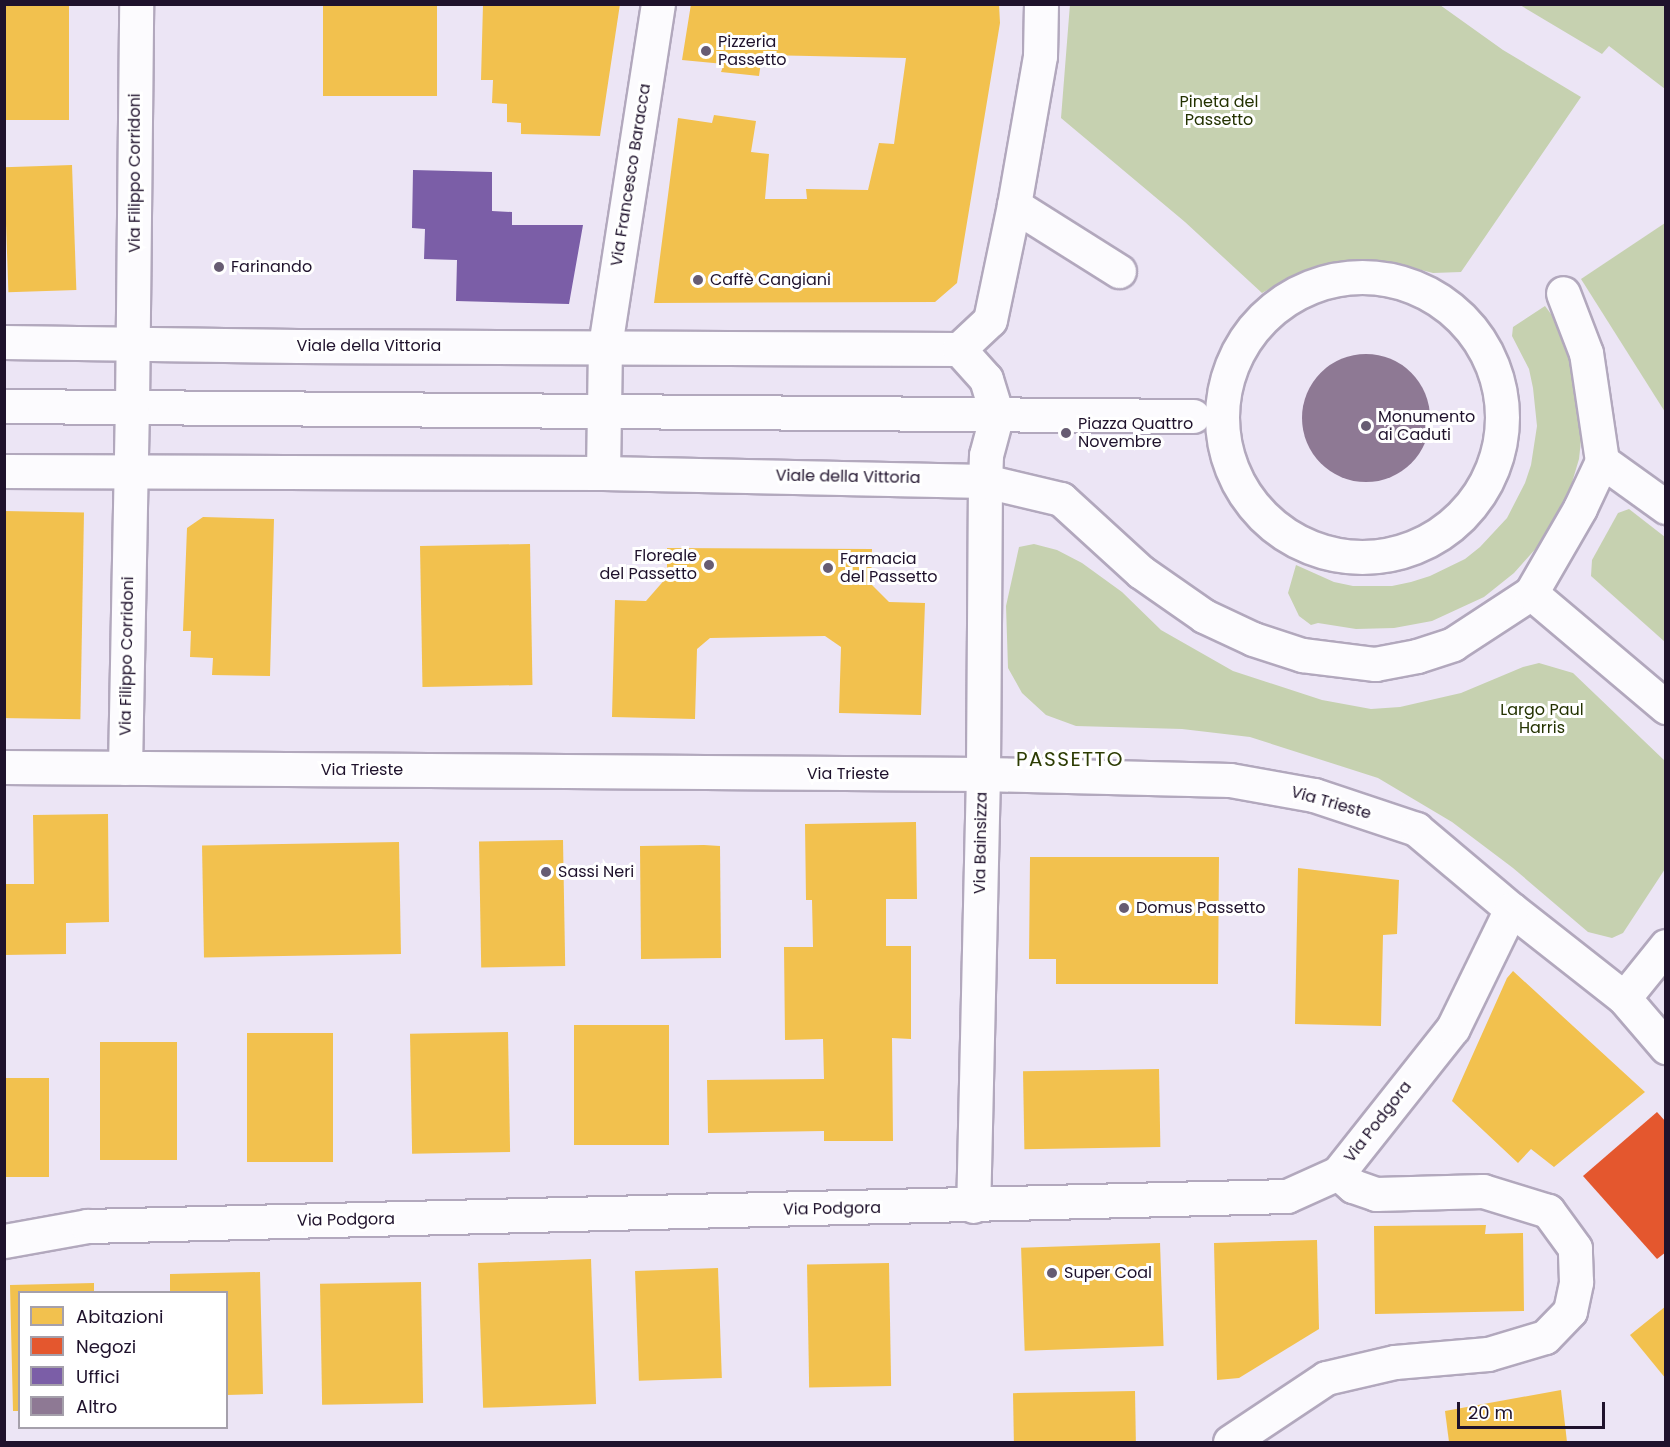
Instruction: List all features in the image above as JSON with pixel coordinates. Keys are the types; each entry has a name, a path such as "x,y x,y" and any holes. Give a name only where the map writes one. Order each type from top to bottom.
{"street":[{"name":"Via Filippo Corridoni","path":"133,342 136,4"},
{"name":"Via Francesco Baracca","path":"605,346 658,4"},
{"path":"1041,4 1040,56 1014,205 990,320 959,349 986,379 997,414 987,455 986,481 1061,499 1141,572 1204,616 1253,639 1302,655 1375,664 1418,656 1453,644 1531,593 1580,508 1602,461 1586,353 1563,293"},
{"path":"1014,205 1119,271"},
{"path":"1350,277 1386,278 1414,286 1445,303 1460,316 1488,354 1500,390 1503,422 1498,452 1487,480 1471,506 1436,535 1412,548 1386,555 1357,557 1315,549 1291,539 1273,525 1253,506 1241,489 1232,470 1223,439 1222,415 1226,383 1237,354 1249,334 1279,304 1298,292 1350,277"},
{"name":"Viale della Vittoria","path":"4,342 298,346 959,349"},
{"path":"131,472 133,342"},
{"path":"603,473 605,346"},
{"path":"4,406 1193,416"},
{"path":"1602,461 1665,507"},
{"name":"Viale della Vittoria","path":"4,471 603,473 986,481"},
{"name":"Via Filippo Corridoni","path":"125,768 131,472"},
{"name":"Via Bainsizza","path":"973,1206 983,774 986,481"},
{"path":"1531,593 1665,707"},
{"name":"Via Trieste","path":"4,767 983,774 1230,780 1314,795 1416,829 1511,909 1624,998 1665,1047"},
{"name":"Via Podgora","path":"4,1240 87,1226 973,1206 1287,1196 1338,1173 1453,1028 1511,909"},
{"path":"1624,998 1665,946"},
{"path":"1230,1443 1326,1378 1395,1362 1488,1354 1545,1337 1570,1311 1576,1282 1575,1248 1548,1211 1483,1191 1376,1194 1353,1186 1338,1173"}],"green space":[{"name":"Pineta del Passetto","path":"1070,4 1440,5 1503,50 1581,97 1461,272 1433,273 1386,261 1337,263 1298,273 1262,293 1185,222 1061,118"},
{"path":"1520,5 1665,5 1665,89 1609,46 1602,54"},
{"path":"1665,223 1665,412 1581,279"},
{"path":"1545,306 1563,330 1570,347 1583,422 1579,459 1568,496 1539,545 1514,573 1484,597 1432,621 1394,628 1356,629 1318,623 1311,625 1299,616 1288,593 1296,565 1334,582 1353,586 1392,586 1411,582 1430,576 1465,559 1480,547 1507,518 1525,483 1531,465 1537,426 1529,369 1512,336 1513,327"},
{"path":"1629,509 1665,537 1665,642 1591,576 1592,560 1618,513"},
{"name":"Largo Paul Harris","path":"1034,544 1057,550 1082,563 1122,592 1161,630 1233,671 1322,700 1371,709 1400,707 1461,693 1523,667 1539,663 1573,673 1665,761 1665,869 1623,933 1612,938 1588,932 1513,868 1452,822 1378,778 1250,737 1182,729 1076,726 1046,715 1022,693 1008,668 1006,606 1019,547"}],"building: Abitazioni":[{"path":"4,4 69,4 69,120 4,120"},
{"path":"323,4 437,4 437,96 323,96"},
{"path":"483,4 620,4 600,136 521,134 521,123 507,122 507,104 492,103 493,80 481,80"},
{"path":"691,4 999,4 1000,23 957,283 935,302 654,303 678,118 712,123 714,115 756,121 751,152 769,154 765,199 807,199 806,189 868,190 879,143 894,144 906,58 762,55 759,76 721,72 724,64 682,60"},
{"path":"72,165 76,290 8,292 4,167"},
{"path":"4,511 84,512 80,719 4,718"},
{"path":"203,517 274,519 270,676 212,675 213,658 190,657 191,631 183,631 187,528"},
{"path":"530,544 532,685 422,687 420,546"},
{"path":"667,548 872,549 871,584 889,602 925,603 921,715 839,713 841,647 825,636 710,638 697,649 695,719 612,717 615,600 646,601 667,577"},
{"path":"108,814 109,922 66,923 66,954 4,955 4,884 34,884 33,815"},
{"path":"916,822 917,899 886,899 886,946 911,946 911,1039 892,1038 893,1141 824,1141 824,1131 708,1133 707,1080 824,1079 823,1039 785,1040 784,947 813,947 812,900 806,900 805,824"},
{"path":"563,840 565,966 481,967 479,841"},
{"path":"399,842 401,954 204,957 202,845"},
{"path":"640,846 720,846 721,958 641,959"},
{"name":"Domus Passetto","path":"1030,857 1219,857 1218,984 1056,984 1056,959 1029,959"},
{"path":"1298,868 1399,880 1397,934 1383,935 1381,1026 1295,1024"},
{"path":"1513,971 1645,1092 1554,1167 1531,1149 1518,1163 1452,1101 1507,978"},
{"path":"574,1025 669,1025 669,1145 574,1145"},
{"path":"508,1032 510,1152 412,1154 410,1034"},
{"path":"247,1033 333,1033 333,1162 247,1162"},
{"path":"100,1042 177,1042 177,1160 100,1160"},
{"path":"1159,1069 1160,1147 1024,1149 1023,1071"},
{"path":"4,1078 49,1078 49,1177 4,1177"},
{"path":"1486,1225 1485,1234 1523,1233 1524,1311 1375,1314 1374,1226"},
{"path":"1317,1240 1319,1329 1239,1378 1217,1380 1214,1243"},
{"path":"1160,1243 1164,1346 1025,1351 1021,1248"},
{"path":"591,1259 596,1404 483,1408 478,1263"},
{"path":"889,1263 891,1386 809,1387 807,1264"},
{"path":"718,1268 722,1378 639,1381 635,1271"},
{"path":"260,1272 263,1394 228,1395 228,1291 170,1291 170,1274"},
{"path":"421,1282 423,1403 322,1405 320,1284"},
{"path":"94,1283 94,1291 18,1291 18,1411 13,1411 10,1285"},
{"path":"1666,1306 1666,1379 1630,1335"},
{"path":"1561,1390 1567,1442 1449,1442 1445,1411"},
{"path":"1135,1391 1136,1442 1014,1442 1013,1393"}],"building: Negozi":[{"path":"1657,1112 1666,1122 1666,1252 1657,1259 1583,1176"}],"building: Uffici":[{"path":"413,170 492,172 492,211 512,212 512,225 583,225 569,304 456,301 457,260 424,259 425,229 412,228"}],"building: Altro":[{"name":"Monumento ai Caduti","path":"1366,354 1390,359 1411,373 1425,394 1430,418 1425,442 1411,463 1390,477 1366,482 1342,477 1321,463 1307,442 1302,418 1307,394 1321,373 1342,359"}],"place":[{"name":"Pizzeria Passetto","path":"706,51"},
{"name":"Farinando","path":"219,267"},
{"name":"Caffè Cangiani","path":"698,280"},
{"name":"Monumento ai Caduti","path":"1366,426"},
{"name":"Piazza Quattro Novembre","path":"1066,433"},
{"name":"Floreale del Passetto","path":"709,565"},
{"name":"Farmacia del Passetto","path":"828,568"},
{"name":"Sassi Neri","path":"546,872"},
{"name":"Domus Passetto","path":"1124,908"},
{"name":"Super Coal","path":"1052,1273"}],"district":[{"name":"PASSETTO","path":"1070,759"}]}
